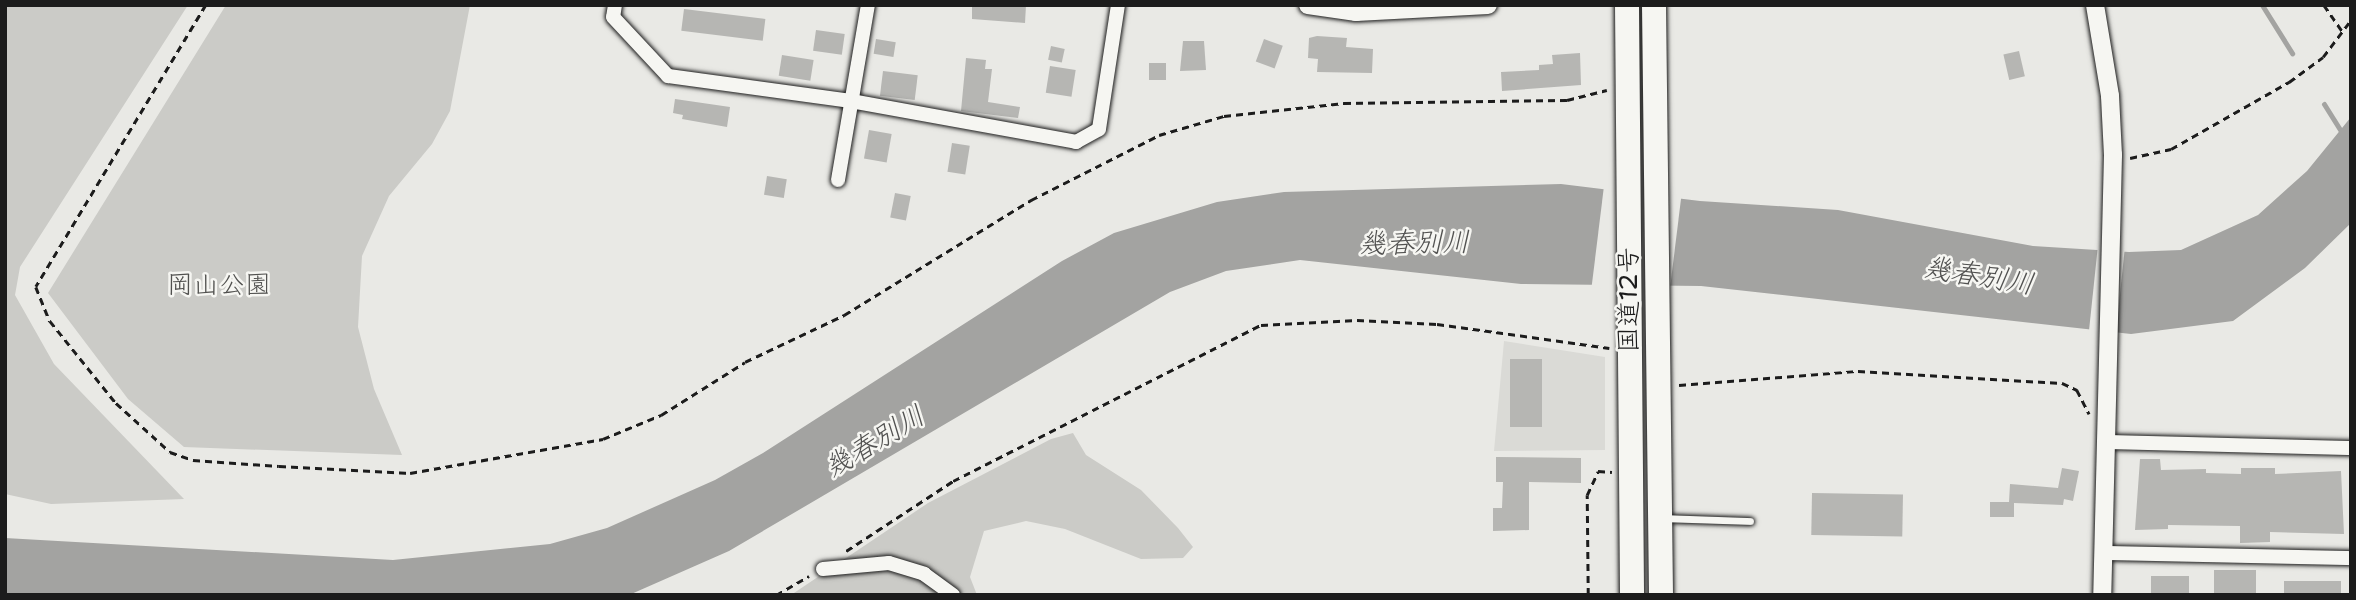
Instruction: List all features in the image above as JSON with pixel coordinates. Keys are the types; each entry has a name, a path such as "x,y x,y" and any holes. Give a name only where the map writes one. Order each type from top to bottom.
{"highway":[{"name":"国道12号","path":"1626,5 1632,595"},
{"name":"国道12号","path":"1654,5 1661,595"}],"street":[{"path":"615,5 613,17 668,76 851,101 1076,142 1099,129 1118,5"},
{"path":"838,180 868,5"},
{"path":"1308,5 1356,12 1488,5"},
{"path":"2095,5 2108,83 2113,155 2102,595"},
{"path":"2105,442 2351,448"},
{"path":"2103,553 2351,558"},
{"path":"823,569 889,563 924,574 953,595"}],"lane":[{"path":"1660,518 1750,521"}],"path":[{"path":"206,5 36,287 50,321 116,403 170,452 192,460 267,465 410,473 603,439 661,415 745,362 844,315 1031,200 1160,135 1224,116 1344,103 1567,100 1627,87"},
{"path":"2324,5 2342,31"},
{"path":"2113,155 2138,159 2171,149 2211,127 2323,57 2351,20"},
{"path":"776,595 823,569 953,481 1261,325 1357,320 1437,324 1629,350"},
{"path":"1658,387 1858,371 2062,383 2077,390 2105,442"},
{"path":"1588,595 1587,495 1598,471 1630,470"}],"shaded area":[{"path":"1504,341 1605,357 1605,450 1494,451"}],"green space":[{"path":"5,5 188,5 20,267 15,295 54,364 184,499 51,504 5,494"},
{"name":"岡山公園","path":"226,5 470,5 450,111 432,144 389,196 362,256 358,327 374,389 402,455 184,447 128,399 48,293"},
{"path":"1073,433 1086,455 1141,490 1178,528 1193,547 1183,558 1141,559 1065,529 1026,521 984,531 970,577 977,595 791,595 928,503 1051,439"}],"water":[{"name":"幾春別川","path":"2351,117 2351,223 2305,268 2233,321 2131,334 1701,286 1521,284 1300,260 1226,271 1170,292 729,551 629,595 5,595 5,538 393,560 550,544 607,528 715,480 763,453 1062,261 1114,233 1217,202 1284,192 1561,184 1700,201 1838,210 2033,246 2129,252 2181,250 2258,215 2307,171"}],"pier":[{"path":"1604,186 1681,196 1669,297 1592,287"},
{"path":"2098,245 2125,248 2116,336 2089,334"}],"building":[{"path":"972,5 1026,5 1025,23 972,19"},
{"path":"684,9 765,19 763,41 681,31"},
{"path":"816,30 845,34 842,55 813,51"},
{"path":"1309,38 1347,38 1346,47 1373,49 1372,73 1317,72 1318,59 1308,58"},
{"path":"876,39 896,42 893,57 874,54"},
{"path":"1264,39 1283,46 1275,68 1256,62"},
{"path":"1183,41 1204,41 1206,70 1180,71"},
{"path":"1051,46 1065,49 1062,63 1048,60"},
{"path":"2019,51 2025,76 2009,80 2003,55"},
{"path":"1580,53 1581,85 1502,91 1501,72 1539,70 1539,65 1553,64 1552,55"},
{"path":"782,55 814,60 810,81 779,76"},
{"path":"966,58 986,60 985,69 992,69 988,102 1020,107 1018,118 961,111"},
{"path":"1149,63 1166,63 1166,80 1149,80"},
{"path":"1050,66 1076,70 1071,97 1046,93"},
{"path":"883,71 918,75 915,100 880,96"},
{"path":"675,99 730,107 727,127 682,119 683,115 673,113"},
{"path":"869,130 892,134 887,163 864,159"},
{"path":"952,143 970,146 965,174 947,172"},
{"path":"767,176 787,179 784,198 764,195"},
{"path":"895,193 911,196 906,221 890,218"},
{"path":"1510,359 1542,359 1542,427 1510,427"},
{"path":"1496,457 1581,458 1581,483 1529,482 1529,530 1493,531 1493,508 1502,508 1503,482 1496,482"},
{"path":"2140,459 2160,459 2161,470 2206,469 2206,473 2241,474 2241,468 2275,468 2275,474 2341,471 2344,534 2270,532 2270,542 2240,543 2240,526 2168,525 2168,529 2135,530"},
{"path":"2062,468 2079,471 2073,501 2064,499 2063,505 2014,503 2014,517 1990,517 1990,502 2009,502 2010,484 2058,488"},
{"path":"1812,493 1903,495 1902,537 1811,535"},
{"path":"2214,570 2256,570 2256,595 2214,595"},
{"path":"2151,576 2189,576 2189,595 2151,595"},
{"path":"2284,581 2341,581 2341,595 2284,595"}],"waterway":[{"path":"2262,5 2292,53"},
{"path":"2324,104 2343,134"}]}
